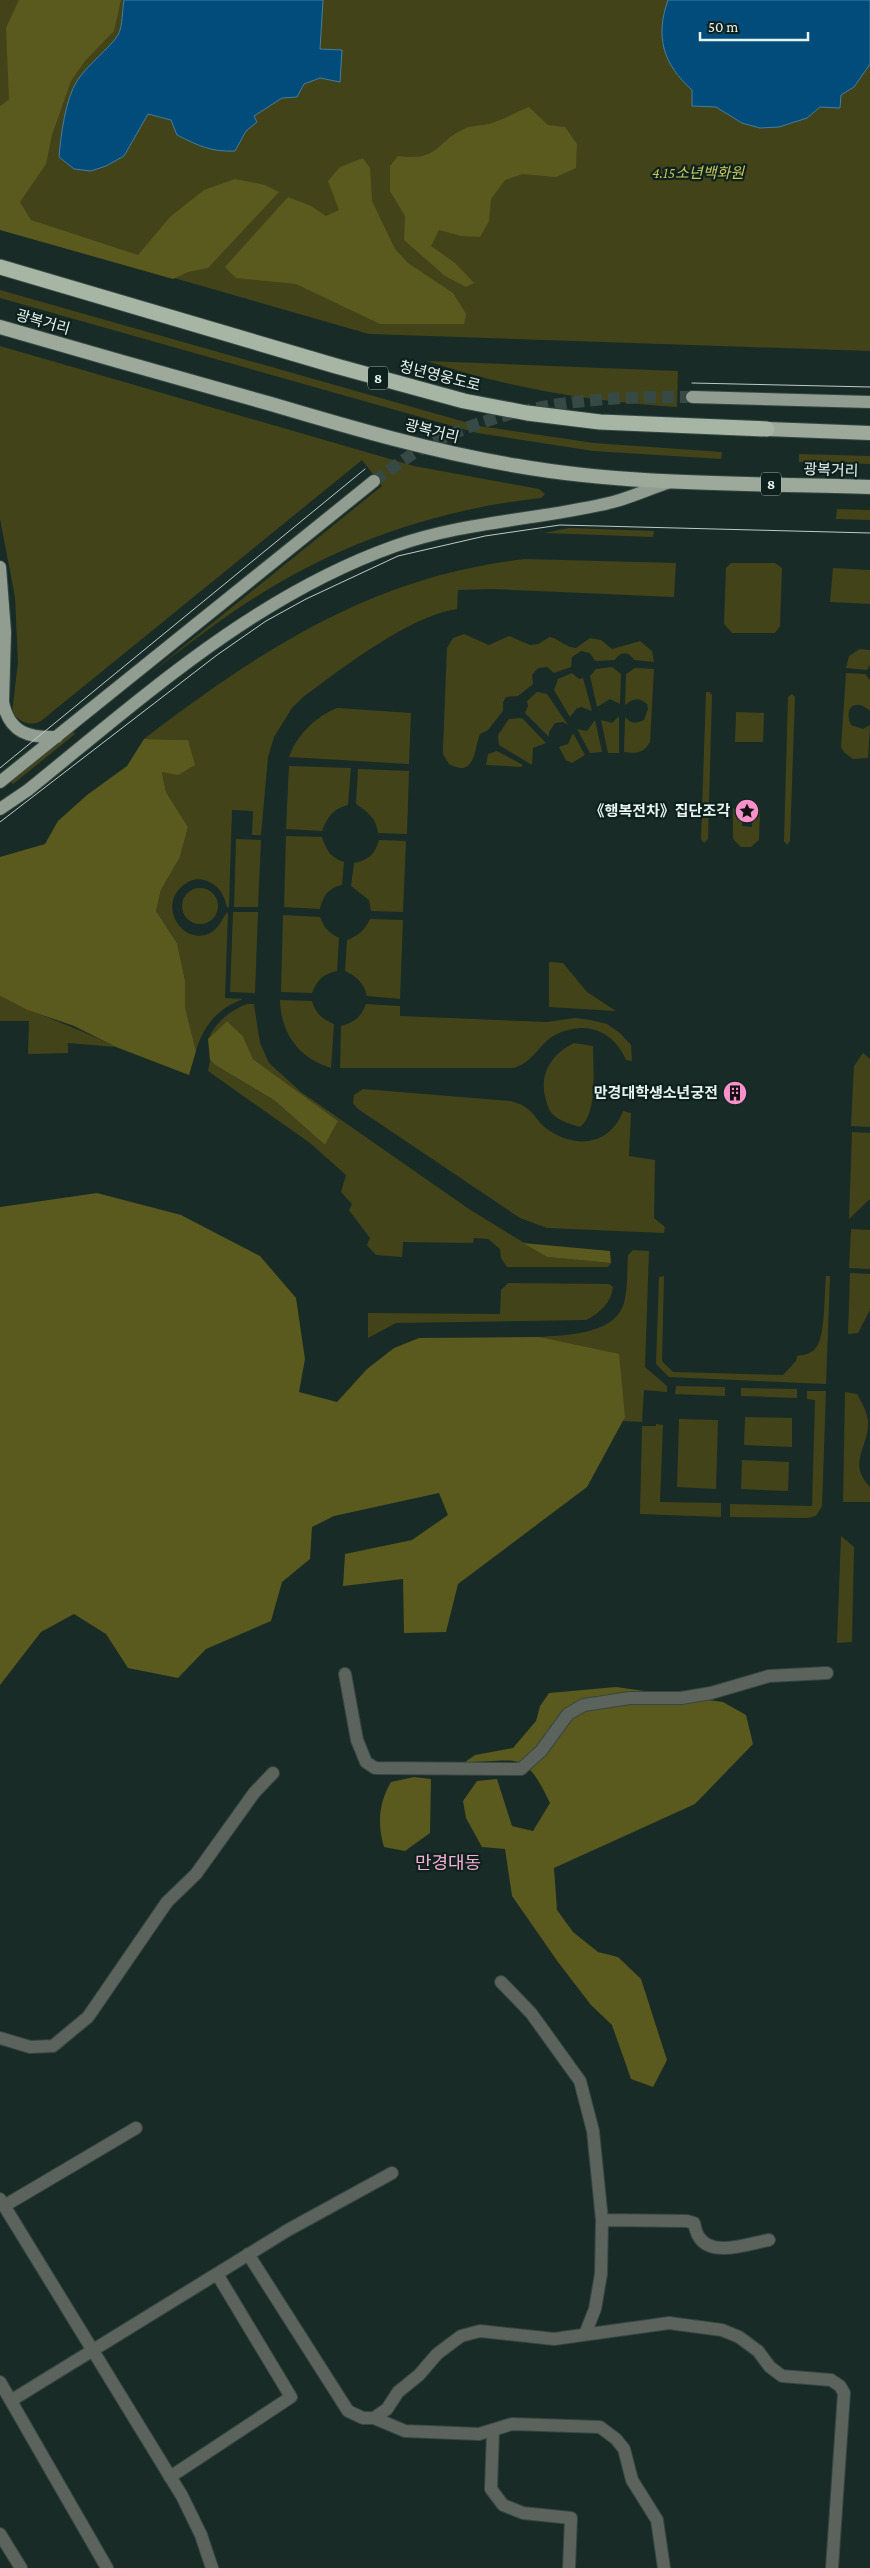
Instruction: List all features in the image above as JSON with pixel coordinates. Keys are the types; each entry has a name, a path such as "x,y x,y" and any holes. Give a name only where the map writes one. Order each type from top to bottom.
{"highway":[{"name":"청년영웅도로","path":"0,267 336,366 464,401 527,413 600,422 766,429"},
{"name":"광복거리","path":"0,327 452,454 539,469 596,476 672,481 870,487"},
{"name":"8","path":"766,429 870,433"}],"main road":[{"path":"0,336 16,332"},
{"path":"692,397 870,402"},
{"path":"0,782 374,481"},
{"path":"0,809 28,790 213,642 280,600 344,567 393,547 442,531 614,502 672,481"},
{"path":"0,567 5,632 2,707 13,725 26,734 38,738 57,736"}],"street":[{"path":"345,1674 357,1740 366,1762 375,1768 521,1769 542,1751 568,1714 584,1704 630,1698 681,1698 711,1693 769,1676 827,1673"},
{"path":"0,2038 30,2047 52,2046 88,2017 168,1902 196,1874 254,1793 273,1773"},
{"path":"501,1982 531,2013 580,2081 593,2131 602,2220 601,2274 595,2310 585,2334"},
{"path":"136,2128 2,2202 170,2477 201,2534 212,2568"},
{"path":"12,2400 248,2254 392,2173"},
{"path":"602,2220 694,2222 698,2237 706,2245 719,2248 769,2240"},
{"path":"248,2254 348,2411 363,2418 374,2418 406,2431 479,2434 512,2424 600,2427 616,2439 624,2448 632,2480 657,2520 664,2568"},
{"path":"170,2477 291,2397 216,2274"},
{"path":"374,2418 387,2409 398,2392 419,2375 437,2354 461,2336 480,2330 554,2339 669,2323 722,2330 739,2337 758,2351 770,2367 782,2376 831,2380 840,2386 844,2393 832,2568"},
{"path":"0,2382 108,2568"},
{"path":"493,2430 491,2489 504,2505 523,2513 571,2518 569,2568"},
{"path":"0,2534 21,2568"}],"green space":[{"name":"4.15소년백화원","path":"0,0 870,0 870,351 369,334 0,228"},
{"path":"0,290 479,426 594,443 722,452 721,459 593,451 477,433 0,298"},
{"path":"0,346 414,466 539,489 545,494 541,498 467,510 430,519 359,543 291,576 245,604 148,675 382,486 362,460 41,721 33,724 25,723 12,713 18,662 15,597 0,519"},
{"path":"427,361 678,371 677,407 613,402 550,392 488,379"},
{"path":"799,454 870,456 870,464 799,462"},
{"path":"837,509 870,510 870,520 836,519"},
{"path":"569,528 654,531 653,537 544,533"},
{"path":"525,559 676,563 674,597 491,589 458,590 457,609 418,621 377,644 303,697 292,708 274,737 268,757 261,835 252,835 253,811 232,810 229,907 227,907 223,894 218,888 201,879 187,882 176,893 173,913 183,930 192,935 202,936 212,932 228,912 225,998 243,999 226,1007 213,1019 207,1026 196,1051 185,1007 185,980 177,943 156,911 161,890 180,857 188,827 166,792 162,771 188,740 144,739 232,675 276,647 322,622 369,600 418,582 470,568"},
{"path":"731,563 775,563 782,568 780,626 775,633 732,633 724,624 726,568"},
{"path":"833,568 870,570 870,604 830,602"},
{"path":"464,634 489,645 509,636 530,645 538,644 550,637 576,648 590,638 601,640 612,649 640,641 652,651 654,662 634,660 630,655 624,653 615,660 595,661 590,653 581,651 572,657 571,667 554,673 547,667 538,668 532,675 533,684 518,696 506,697 503,702 503,711 488,730 480,734 475,754 469,765 464,768 458,768 449,764 443,754 447,648 453,638"},
{"path":"860,649 870,650 870,665 867,670 846,668 849,656"},
{"path":"612,667 621,674 620,704 610,699 597,707 590,676 596,669"},
{"path":"635,668 654,669 650,742 642,751 632,753 624,752 625,717 629,721 636,723 644,720 648,709 647,704 639,699 625,705 626,674"},
{"path":"572,673 579,679 583,678 592,711 581,707 576,709 570,717 554,690 558,679"},
{"path":"846,673 865,674 870,680 870,711 865,707 856,705 852,706 849,713 851,725 863,729 870,725 868,758 853,759 841,747"},
{"path":"537,692 547,694 568,725 563,722 555,723 549,732 549,737 525,713 528,706 527,701"},
{"path":"706,692 710,692 712,695 708,839 704,843 701,839"},
{"path":"792,694 795,697 790,841 787,845 784,841 788,697"},
{"path":"337,708 411,713 409,764 289,757 302,734 321,716"},
{"path":"736,712 764,713 763,742 735,742"},
{"path":"619,716 619,753 608,753 601,720 612,723"},
{"path":"522,718 546,743 533,748 532,765 499,745 498,735 509,719"},
{"path":"595,720 602,752 590,753 577,729 587,731"},
{"path":"72,731 75,734 13,784 10,781"},
{"path":"573,733 585,755 572,763 566,760 559,747 568,744"},
{"path":"497,751 523,765 521,767 486,765 488,754"},
{"path":"289,766 351,768 348,805 332,814 326,821 322,831 286,829"},
{"path":"358,769 409,771 407,834 378,833 371,816 356,804"},
{"path":"733,808 742,809 742,826 752,827 753,809 760,809 759,840 751,847 741,847 733,839"},
{"path":"286,836 322,837 330,853 344,862 342,885 333,888 327,893 320,909 284,907"},
{"path":"236,839 261,840 258,907 234,907"},
{"path":"379,840 406,841 403,912 371,911 369,900 351,886 354,863 371,856"},
{"path":"200,888 207,889 213,893 217,899 217,913 213,919 207,923 200,924 193,923 187,919 183,913 182,906 183,899 187,893 193,889"},
{"path":"233,912 258,912 255,993 230,992"},
{"path":"283,915 320,917 327,930 339,938 337,971 321,978 312,993 281,992"},
{"path":"370,919 403,920 400,999 367,996 364,987 359,981 345,971 347,940 361,932"},
{"path":"549,962 563,963 587,992 616,1011 549,1007"},
{"path":"0,996 116,1047 68,1043 68,1053 28,1054 29,1021 0,1021"},
{"path":"280,1000 312,1001 320,1016 334,1024 331,1068 310,1058 294,1043 284,1024"},
{"path":"247,1004 254,1004 260,1043 269,1063 301,1092 469,1209 547,1257 611,1263 608,1267 507,1267 501,1258 500,1249 488,1239 474,1238 473,1243 403,1242 402,1257 376,1255 367,1245 370,1238 349,1210 352,1204 341,1192 346,1175 310,1143 208,1071 210,1060 215,1065 274,1100 325,1145 338,1121 253,1059 243,1036 227,1021 208,1039 215,1027 224,1018 234,1010"},
{"path":"366,1004 400,1006 400,1016 547,1022 575,1018 591,1020 607,1024 620,1033 631,1045 632,1061 626,1060 614,1041 606,1035 587,1028 577,1028 555,1035 531,1058 514,1068 340,1068 341,1026 357,1018"},
{"path":"574,1043 593,1046 594,1077 592,1101 586,1121 580,1127 556,1117 550,1111 544,1091 546,1073 553,1059"},
{"path":"863,1053 870,1059 870,1127 851,1126 854,1066"},
{"path":"363,1089 511,1101 528,1109 547,1129 569,1140 580,1141 591,1141 601,1137 617,1123 623,1111 631,1113 629,1156 655,1160 654,1218 665,1227 664,1233 547,1228 520,1218 358,1109 353,1103 354,1095"},
{"path":"852,1132 870,1133 870,1199 849,1219"},
{"path":"851,1229 870,1230 870,1269 849,1268"},
{"path":"633,1250 649,1251 645,1367 667,1386 667,1392 644,1390 642,1422 622,1421 539,1337 586,1332 609,1323 617,1316 623,1306 626,1294 628,1255"},
{"path":"850,1273 870,1274 870,1310 858,1333 848,1334"},
{"path":"664,1276 662,1361 673,1372 783,1375 796,1361 797,1356 811,1352 819,1343 823,1325 826,1276 830,1276 826,1384 669,1377 656,1364 659,1277"},
{"path":"508,1283 609,1284 613,1287 610,1298 604,1307 586,1320 396,1323 368,1338 368,1313 500,1314 501,1290"},
{"path":"676,1386 725,1387 725,1396 675,1394"},
{"path":"741,1388 797,1389 797,1398 741,1396"},
{"path":"807,1391 826,1391 822,1506 816,1516 807,1518 730,1517 730,1504 812,1506 815,1400 807,1399"},
{"path":"845,1392 857,1394 868,1420 868,1430 859,1462 863,1478 870,1487 870,1502 843,1502"},
{"path":"745,1417 792,1418 792,1447 744,1445"},
{"path":"679,1419 718,1420 716,1489 677,1487"},
{"path":"656,1424 663,1425 660,1502 721,1503 721,1517 640,1514 642,1426 656,1426"},
{"path":"742,1460 789,1462 788,1491 741,1489"},
{"path":"841,1536 854,1547 852,1642 837,1643"}],"shaded area":[{"path":"19,0 121,0 114,31 85,61 71,81 52,135 46,164 20,202 31,220 138,255 170,217 204,190 235,179 265,185 279,192 208,268 188,272 173,279 0,230 0,106 9,100 6,28"},
{"path":"529,107 548,125 565,127 577,144 576,168 556,177 523,174 505,180 491,199 489,221 480,237 461,236 439,230 431,246 455,263 474,283 466,287 445,276 404,240 405,216 390,191 390,166 398,156 422,156 437,149 456,133 466,128 486,125"},
{"path":"363,158 370,168 372,201 395,249 408,263 453,293 466,314 464,324 380,324 296,284 236,278 225,267 288,197 311,206 326,216 339,210 328,181 340,167"},
{"path":"144,739 188,740 195,765 178,775 162,772 166,792 188,827 180,857 161,890 156,911 177,943 185,980 185,1007 196,1051 189,1075 116,1047 74,1026 28,1010 0,996 0,857 45,844 58,821 87,795 127,766"},
{"path":"227,1021 243,1036 253,1059 338,1121 325,1145 274,1100 215,1065 210,1060 208,1039"},
{"path":"97,1193 181,1215 260,1256 296,1298 305,1359 299,1392 337,1402 367,1369 394,1348 419,1338 539,1337 619,1354 625,1417 587,1487 458,1584 446,1632 404,1633 403,1579 343,1586 345,1554 412,1540 448,1515 439,1493 334,1516 312,1527 310,1559 282,1582 271,1621 206,1649 178,1678 128,1668 106,1634 74,1614 41,1632 0,1685 0,1207"},
{"path":"523,1243 610,1251 611,1263 547,1257"},
{"path":"616,1687 723,1702 746,1715 753,1744 695,1804 554,1868 557,1910 573,1932 598,1952 618,1957 641,1979 667,2060 653,2087 631,2079 612,2025 591,2005 512,1896 505,1849 482,1847 466,1818 463,1801 477,1781 497,1779 512,1826 533,1831 550,1803 533,1773 526,1766 508,1760 465,1762 475,1755 513,1748 536,1721 540,1706 549,1693"},
{"path":"414,1777 431,1779 430,1833 405,1851 384,1847 380,1830 380,1813 387,1790 391,1782"}],"water":[{"path":"124,0 323,0 320,49 342,50 340,82 320,78 304,84 297,97 282,98 254,116 257,122 246,131 235,151 212,149 199,145 177,135 171,120 148,114 124,156 106,166 91,171 74,169 59,157 62,128 69,98 81,75 118,35 122,23"},
{"path":"668,0 870,0 870,64 854,87 841,95 840,108 820,107 807,118 779,127 760,128 742,123 716,107 692,106 692,90 674,70 664,49 662,26"}],"tunnel":[{"path":"374,481 428,445 492,419 557,404 590,400 692,397"}],"tram line":[{"path":"692,383 870,387"},
{"path":"0,768 365,469"},
{"path":"0,822 217,655 266,621 306,599 398,556 485,536 560,525 870,533"}],"place":[{"name":"《행복전차》집단조각","path":"747,811"},
{"name":"만경대학생소년궁전","path":"735,1093"}],"district":[{"name":"만경대동","path":"448,1863"}]}
